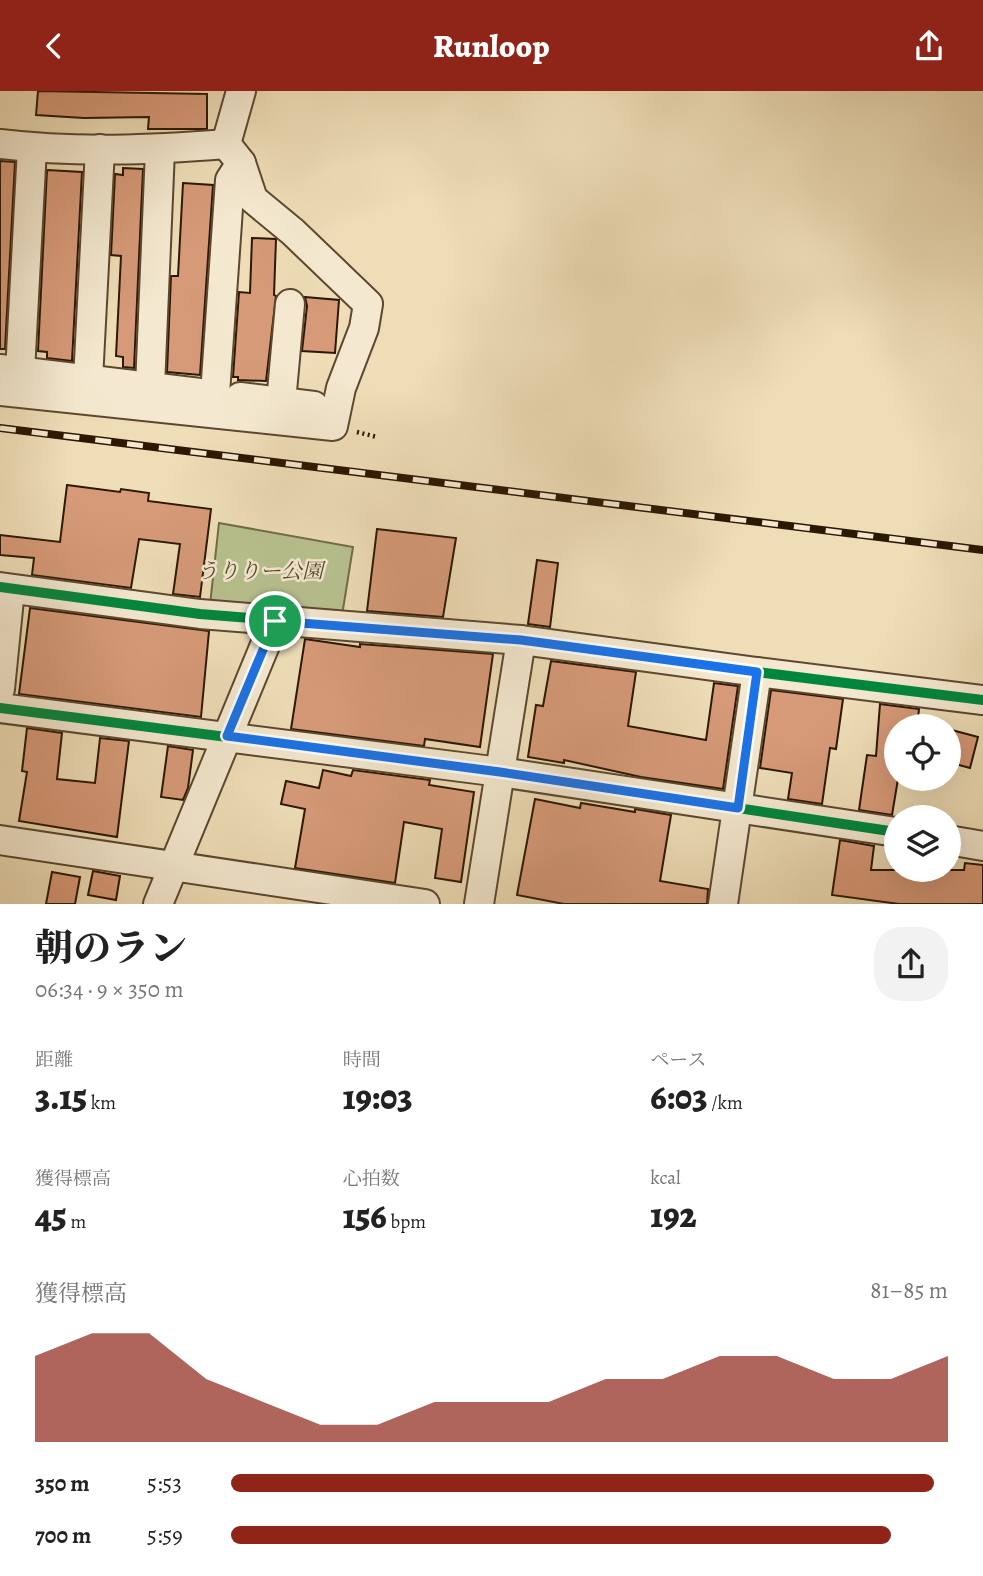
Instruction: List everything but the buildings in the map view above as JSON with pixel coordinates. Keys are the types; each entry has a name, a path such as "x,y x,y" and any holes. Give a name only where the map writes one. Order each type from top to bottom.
{"street":[{"path":"215,394 230,180 241,91"},
{"path":"0,143 32,148 233,154"},
{"path":"7,377 32,148"},
{"path":"88,380 100,149"},
{"path":"150,387 160,150"},
{"path":"7,377 332,426 341,388 360,339 368,304 293,232 253,199 233,154"},
{"path":"281,402 290,304"},
{"path":"7,377 88,380 314,406"},
{"path":"0,686 5,588 200,614 521,640 983,700"},
{"path":"158,904 275,621"},
{"path":"479,904 521,640"},
{"path":"723,904 757,672"},
{"path":"0,708 500,772 884,830"},
{"path":"0,840 425,904"},
{"path":"961,842 983,846"}],"green space":[{"name":"うりりー公園","path":"219,523 353,547 341,622 210,605"}],"railway":[{"path":"0,428 983,550"}],"cycle path":[{"path":"0,587 200,614 521,640 983,700"},
{"path":"0,708 500,772 884,830"}],"route":[{"path":"275,621 521,640 757,672 738,808 500,772 227,736 275,621"}]}
